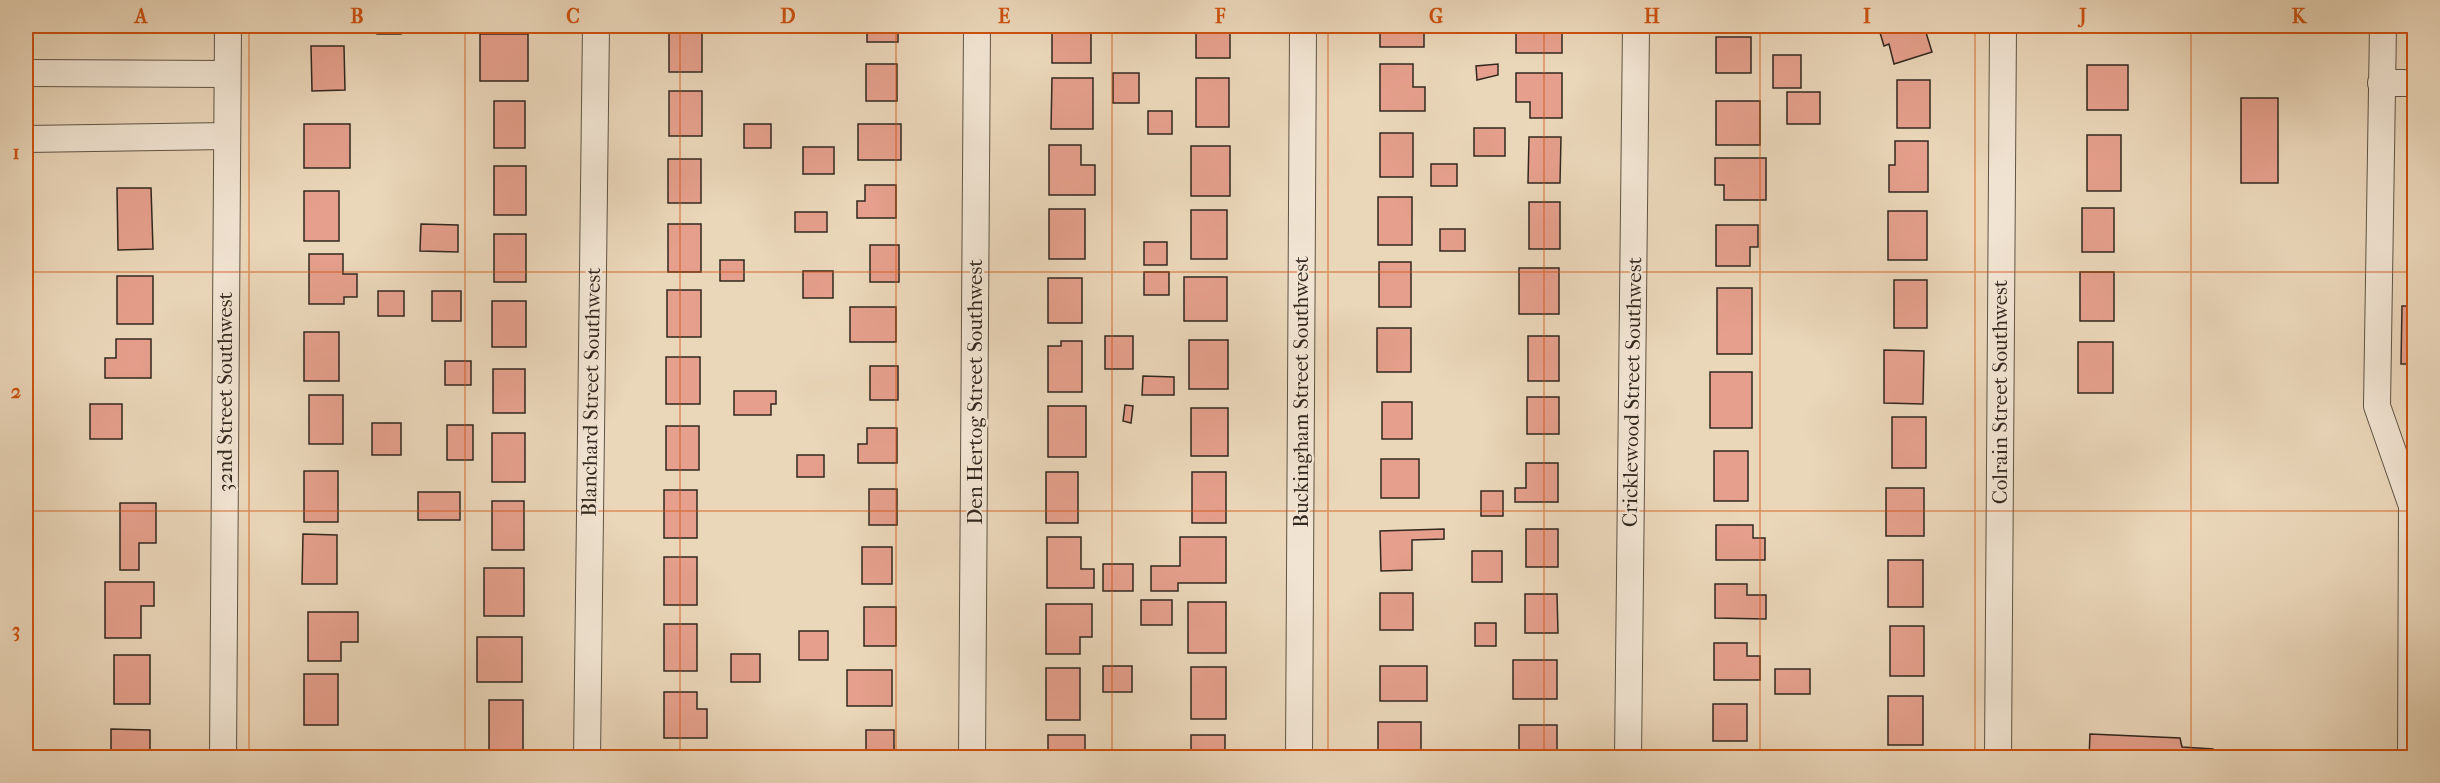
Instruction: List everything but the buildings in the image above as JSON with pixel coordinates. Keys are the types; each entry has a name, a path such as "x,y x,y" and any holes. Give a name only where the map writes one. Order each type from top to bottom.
{"street":[{"name":"32nd Street Southwest","path":"222,758 228,26"},
{"name":"Blanchard Street Southwest","path":"587,758 596,26"},
{"name":"Den Hertog Street Southwest","path":"972,758 977,26"},
{"name":"Buckingham Street Southwest","path":"1299,758 1303,26"},
{"name":"Cricklewood Street Southwest","path":"1628,758 1636,26"},
{"name":"Colrain Street Southwest","path":"1998,758 2002,26"},
{"path":"2383,26 2377,406 2412,506 2411,758"},
{"path":"26,73 227,74"},
{"path":"2381,83 2415,83"},
{"path":"26,139 227,136"}]}
